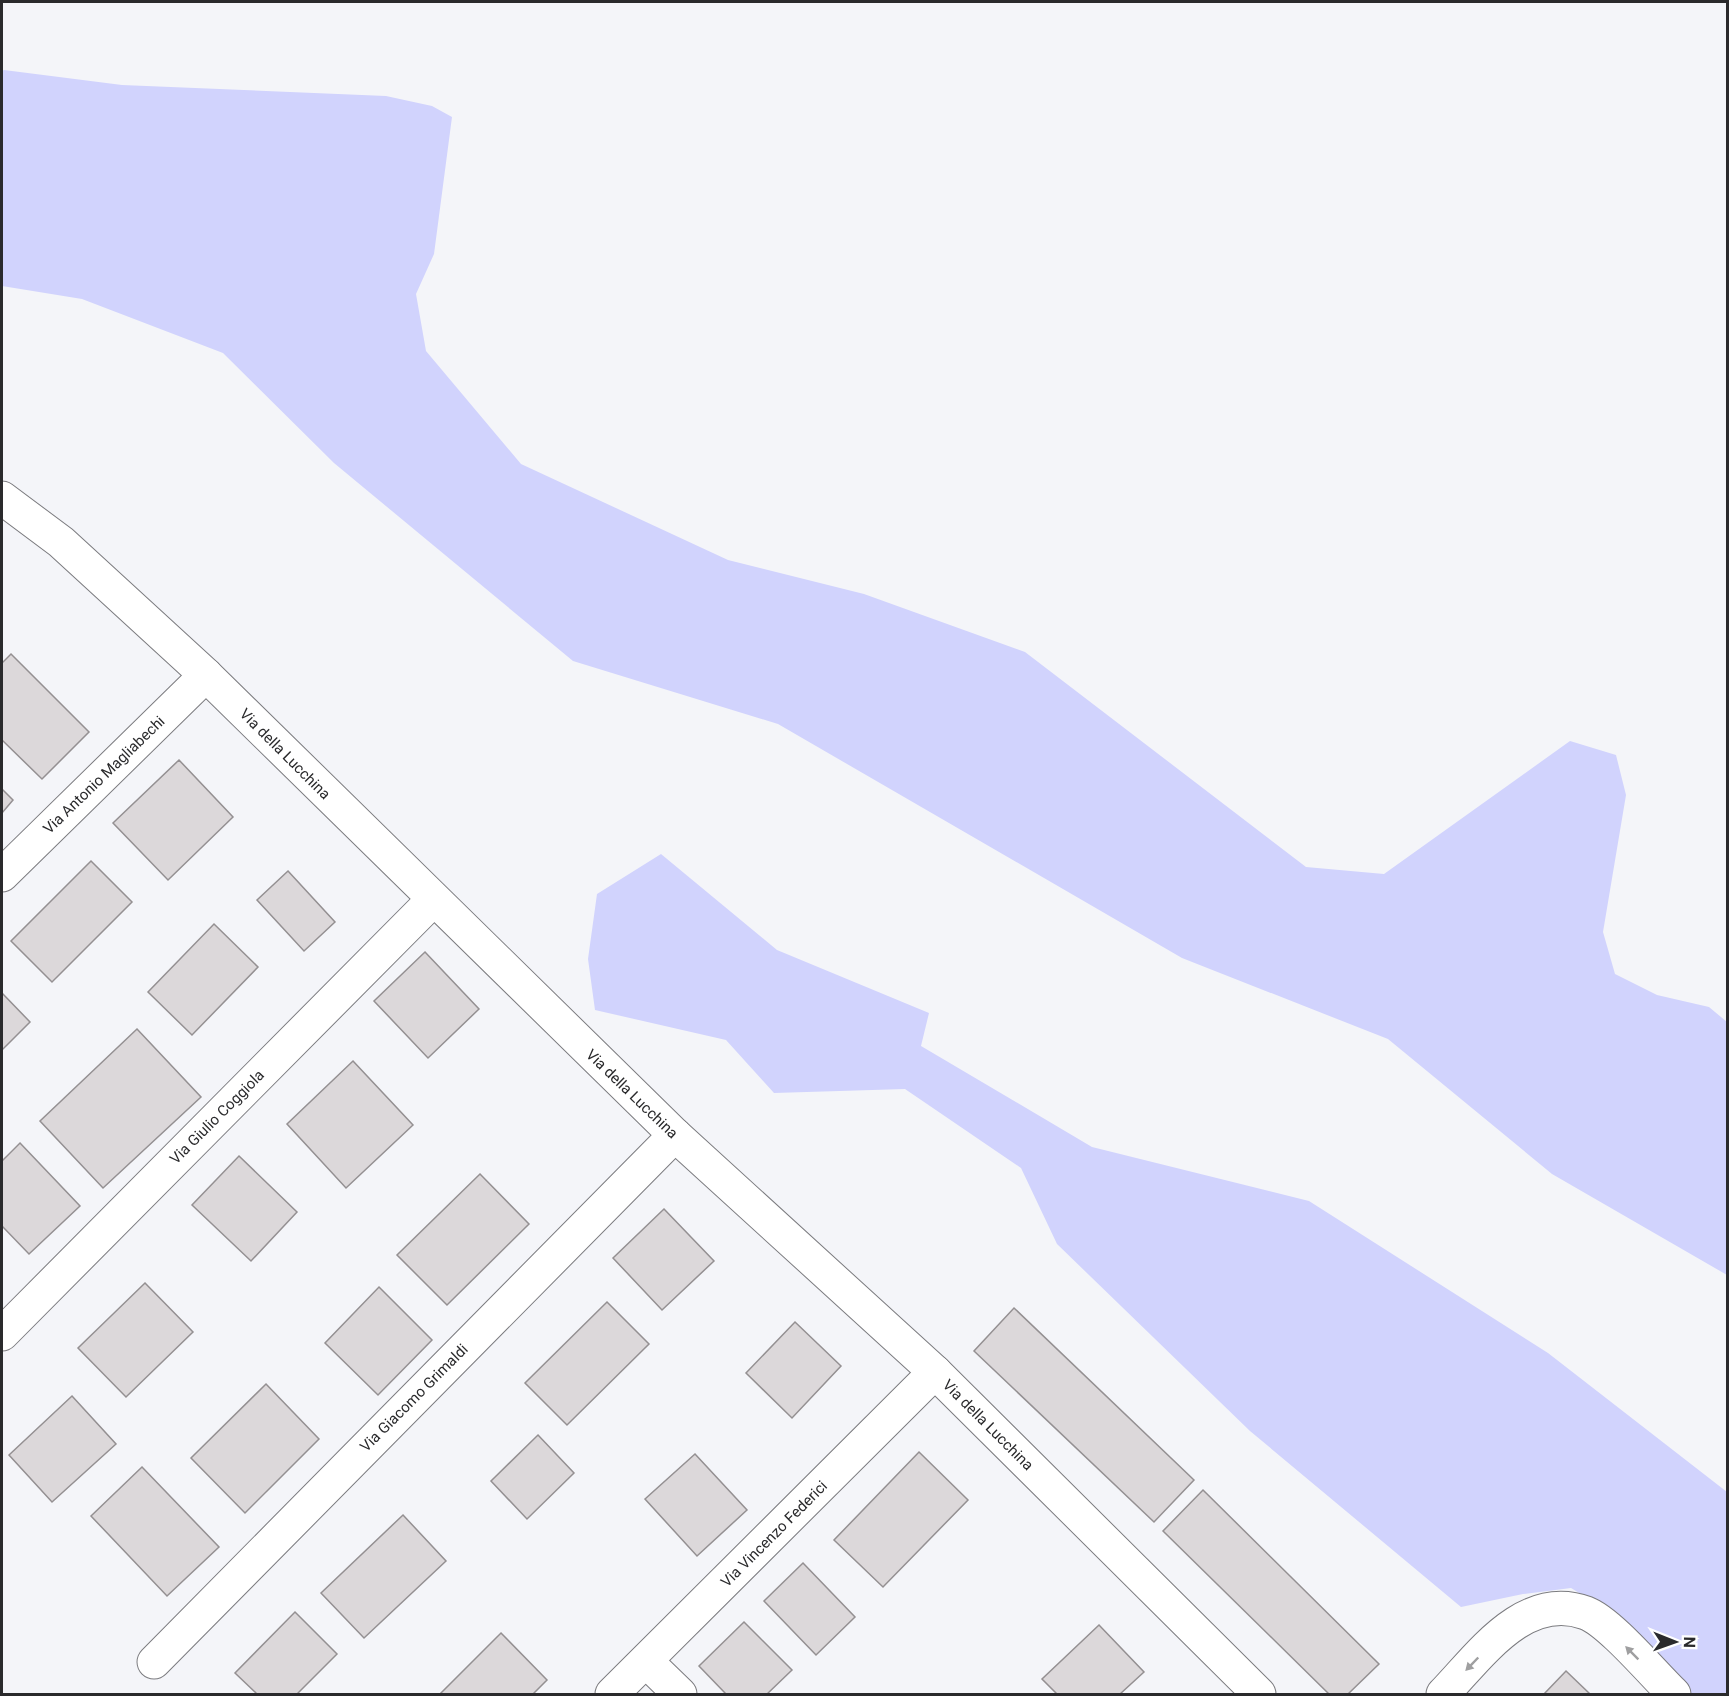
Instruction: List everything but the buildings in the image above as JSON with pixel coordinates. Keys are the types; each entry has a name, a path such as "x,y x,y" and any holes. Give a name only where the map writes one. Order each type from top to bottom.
{"street":[{"name":"Via della Lucchina","path":"2,498 61,542 206,675 675,1135 935,1372 1259,1695"},
{"name":"Via Antonio Magliabechi","path":"2,875 206,675"},
{"name":"Via Giulio Coggiola","path":"2,1334 433,900"},
{"name":"Via Giacomo Grimaldi","path":"154,1662 675,1135"},
{"name":"Via Vincenzo Federici","path":"612,1695 935,1372"},
{"path":"1443,1695 1506,1628 1546,1610 1565,1609 1587,1613 1607,1629 1674,1695"},
{"path":"647,1662 680,1695"}],"shaded area":[{"path":"2,71 122,85 386,96 432,106 452,117 434,254 416,294 426,351 521,464 728,560 864,594 1025,652 1306,867 1384,874 1570,741 1616,755 1626,795 1603,932 1615,974 1657,995 1709,1007 1727,1022 1727,1275 1552,1174 1388,1039 1182,958 778,724 573,661 334,463 223,353 82,299 2,286"},
{"path":"661,854 777,950 929,1013 921,1046 1092,1147 1309,1201 1548,1353 1727,1492 1727,1694 1692,1694 1609,1611 1571,1588 1523,1594 1461,1607 1250,1431 1057,1244 1021,1168 905,1089 774,1093 726,1040 595,1010 588,959 597,894"}]}
